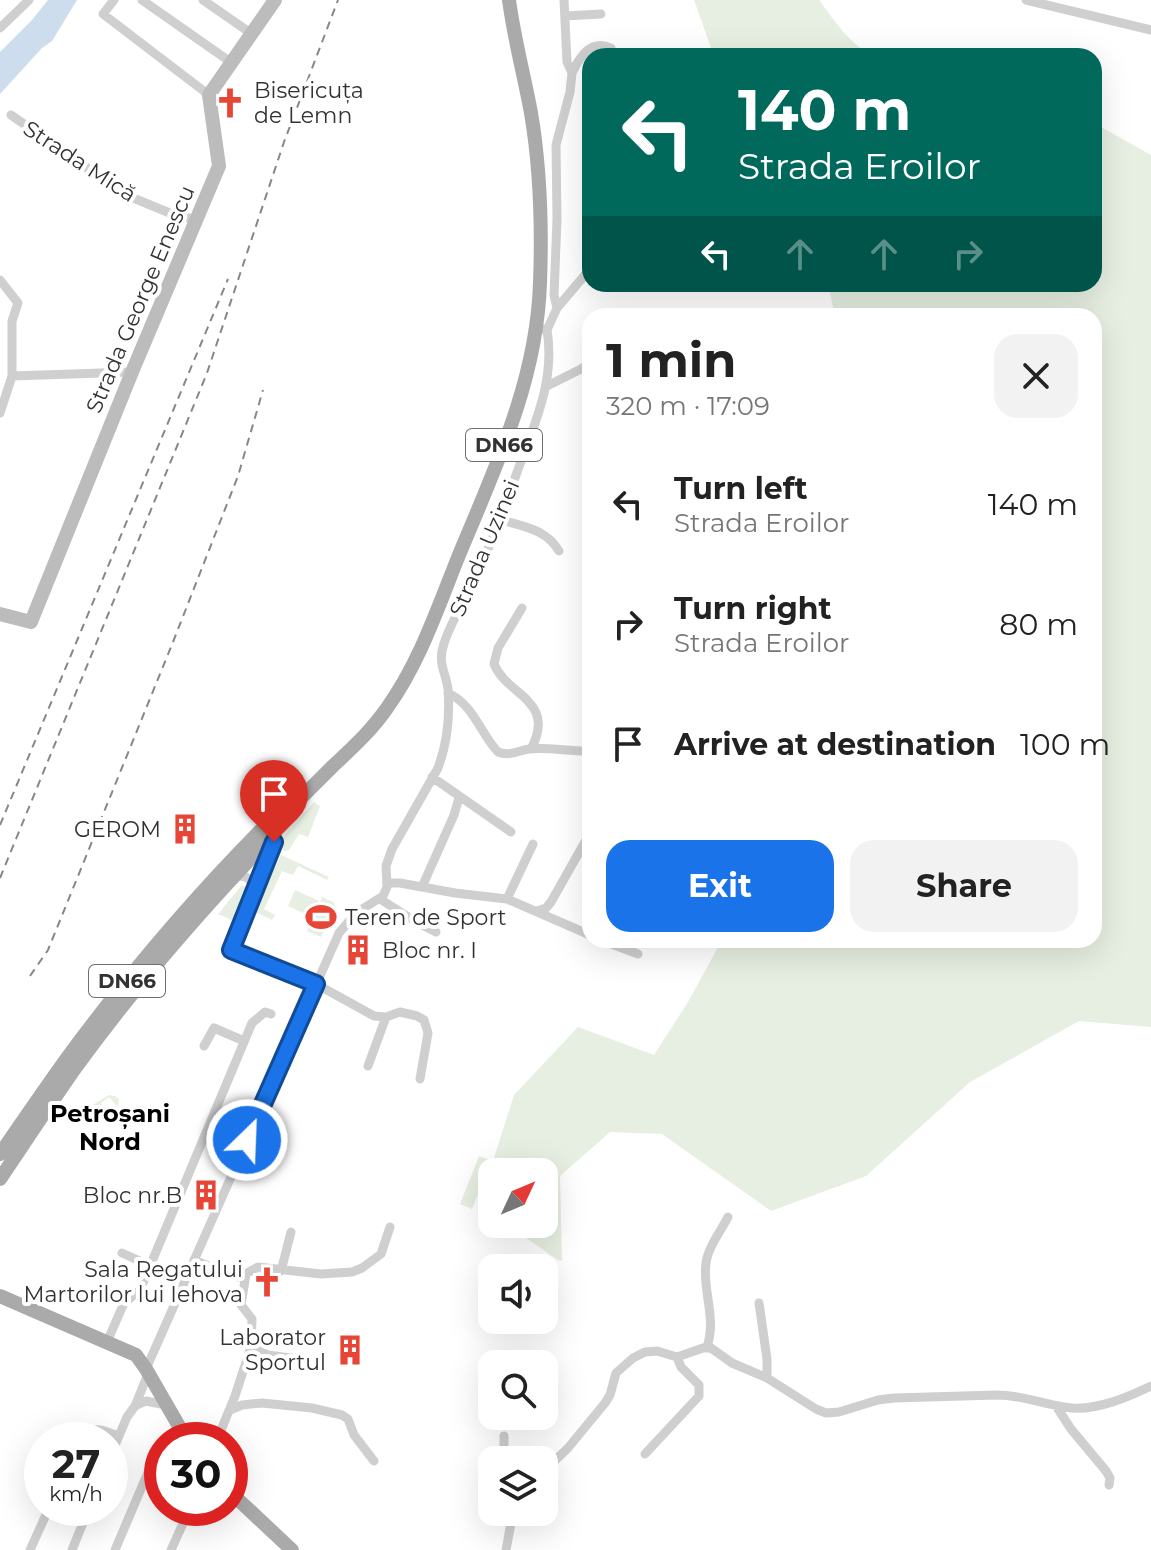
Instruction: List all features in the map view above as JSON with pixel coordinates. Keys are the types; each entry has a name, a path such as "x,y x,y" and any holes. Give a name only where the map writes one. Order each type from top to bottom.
{"main road":[{"name":"DN66","path":"0,1179 63,1075 141,965 210,883 262,829 272,826 376,723 411,670 425,641 516,416 542,329 535,144 509,0"},
{"name":"DN66","path":"0,1154 151,970 270,838 272,826"},
{"path":"0,1296 136,1355 176,1422"},
{"path":"248,1509 292,1550"}],"street":[{"path":"0,28 29,0"},
{"path":"114,0 103,14 209,95 252,34 270,2"},
{"path":"142,0 232,63"},
{"path":"203,0 252,34"},
{"path":"564,0 567,62 572,73"},
{"path":"1026,0 1151,30"},
{"path":"565,16 601,14"},
{"path":"590,48 604,45 611,48"},
{"path":"557,308 554,295 556,145 572,73 582,57"},
{"name":"Strada George Enescu","path":"0,614 31,622 219,166 209,95"},
{"name":"Strada Mică","path":"11,115 126,195 172,214 197,220"},
{"path":"542,329 582,278"},
{"path":"0,280 18,303 12,321 12,376 0,413"},
{"name":"Strada Uzinei","path":"380,899 385,892 386,866 392,849 438,768 445,745 448,688 441,667 444,643 475,580 541,410 550,357 542,329"},
{"path":"547,386 582,368"},
{"path":"12,376 132,372"},
{"path":"499,519 544,534 559,551"},
{"path":"522,608 498,648 494,664 502,677 534,709 538,723 531,749"},
{"path":"448,688 470,710 498,752 504,755 531,749 582,751"},
{"path":"432,777 511,832"},
{"path":"422,887 459,798"},
{"path":"272,826 274,842 231,950 316,984 374,1016 386,1017 400,1012 424,1020 428,1033 420,1079"},
{"path":"507,899 533,844"},
{"path":"537,911 551,902 582,847"},
{"path":"235,875 246,877 257,886"},
{"path":"387,883 507,899 582,931"},
{"path":"125,1422 135,1406 194,1260 344,926 356,913 380,899 436,932"},
{"path":"107,1342 124,1303 140,1290 151,1266 252,1023 265,1012 271,1014"},
{"path":"368,1066 386,1017"},
{"path":"204,1046 214,1028 244,1041"},
{"path":"707,1347 710,1307 706,1264 728,1217"},
{"path":"194,1260 240,1277 258,1267 321,1274 352,1272 381,1254 390,1227"},
{"path":"281,1271 291,1232"},
{"path":"122,1253 151,1266"},
{"path":"225,1422 251,1347 252,1319 241,1305 246,1274"},
{"path":"759,1303 767,1378"},
{"path":"251,1347 268,1355 312,1361"},
{"path":"558,1458 605,1403 616,1373 623,1366 645,1352 657,1351 677,1357 707,1347"},
{"path":"707,1347 826,1413 894,1398 997,1395 1014,1395 1071,1408 1093,1407 1151,1386"},
{"path":"645,1454 699,1396 699,1385 681,1367 677,1357"},
{"path":"135,1406 146,1401 166,1405"},
{"path":"230,1410 262,1403 312,1408 342,1415 348,1419 354,1435 374,1461"},
{"path":"1056,1406 1078,1439 1106,1471 1110,1478 1109,1485"},
{"path":"504,1436 504,1446"},
{"path":"115,1550 144,1482"},
{"path":"30,1550 41,1526"},
{"path":"74,1548 82,1526"},
{"path":"171,1550 182,1526"},
{"path":"506,1550 510,1526"}],"shaded area":[{"path":"694,0 819,0 861,48 711,48"},
{"path":"1102,127 1151,155 1151,1027 1079,1021 970,1082 866,1176 771,1211 662,1134 610,1132 560,1176 562,1261 558,1260 558,1254 549,1254 526,1238 558,1238 558,1158 494,1158 514,1095 578,1027 654,1055 718,948 1102,948 1102,308 833,308 830,292 1102,292"},
{"path":"314,802 320,806 308,837 299,834 289,850 284,851 281,845 285,835"},
{"path":"281,855 329,877 327,880 298,866 293,875 282,871 264,909 275,915 272,920 254,911"},
{"path":"242,885 250,890 250,896 238,923 218,914"},
{"path":"295,890 319,901 312,917 288,906"},
{"name":"Teren de Sport","path":"322,897 335,903 321,937 307,931"},
{"path":"109,1095 119,1099 118,1107 109,1097 99,1109 108,1117 103,1119 94,1117 89,1111 91,1106"},
{"path":"478,1159 478,1195 472,1209 460,1204"}],"water":[{"path":"48,0 77,0 52,41 0,94 0,52"}],"railway":[{"path":"0,878 207,373 284,142 338,0"},
{"path":"0,825 228,279"},
{"path":"30,976 48,950 173,642 238,476 263,390"}],"place":[{"name":"Bisericuța de Lemn","path":"230,103"},
{"name":"GEROM","path":"185,829"},
{"name":"Teren de Sport","path":"321,917"},
{"name":"Bloc nr. I","path":"358,950"},
{"name":"Bloc nr.B","path":"206,1195"},
{"name":"Sala Regatului Martorilor lui Iehova","path":"267,1282"},
{"name":"Laborator Sportul","path":"350,1350"}],"district":[{"name":"Petroșani Nord","path":"110,1128"}],"route":[{"path":"247,1140 316,984 231,950 274,842"}]}
